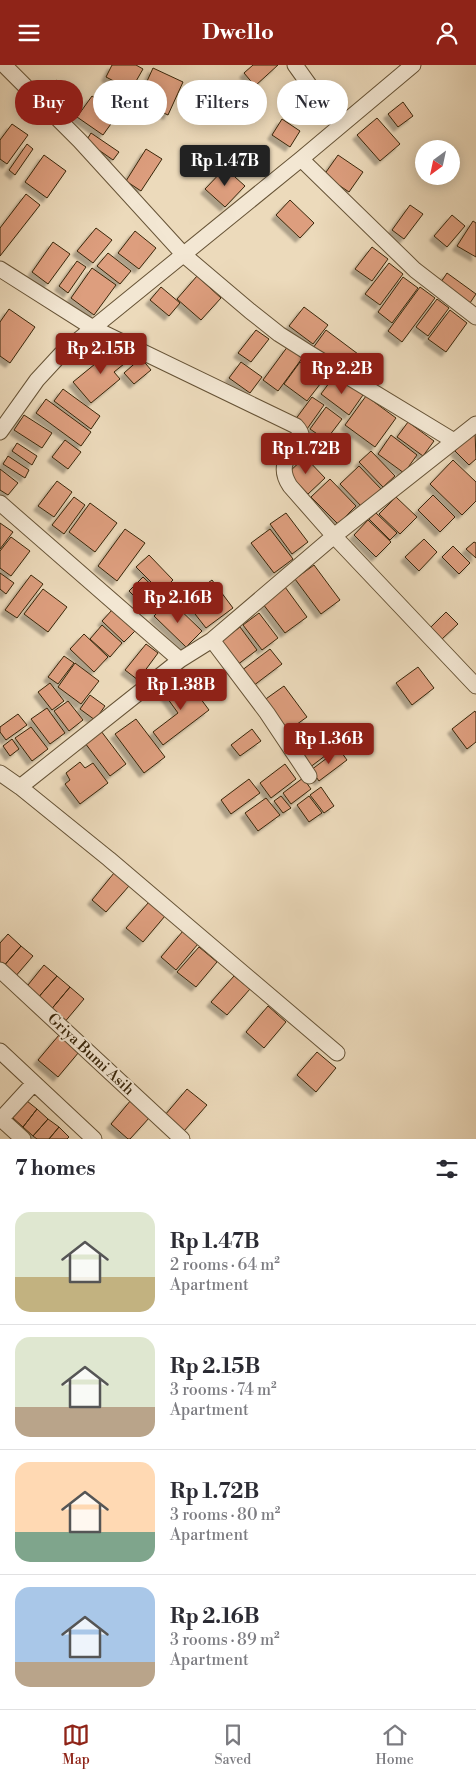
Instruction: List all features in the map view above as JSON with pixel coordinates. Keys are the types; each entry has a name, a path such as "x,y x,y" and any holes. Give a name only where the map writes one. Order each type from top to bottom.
{"street":[{"path":"4,65 80,141 184,255 279,334 454,441"},
{"path":"295,65 306,80"},
{"path":"348,120 413,65"},
{"path":"0,432 48,367 61,354 343,125"},
{"path":"301,159 415,270 476,317"},
{"path":"0,269 93,328 296,426 301,431 302,437 285,462 283,469 284,477 290,486 334,536 476,687"},
{"path":"20,787 180,660 212,640 334,536 476,424"},
{"path":"0,503 180,660"},
{"path":"212,640 267,713 309,776"},
{"path":"0,773 109,859 337,1053"},
{"name":"Griya Bumi Asih","path":"0,970 182,1139"},
{"path":"0,1051 94,1139"},
{"path":"23,1139 0,1118 34,1083"}],"building":[{"path":"112,65 136,65 143,69 137,80 112,80 106,77"},
{"path":"253,65 278,65 262,80 250,80 244,73"},
{"path":"153,68 179,80 177,80 177,95 168,115 167,80 148,80"},
{"path":"93,97 93,125 110,125 103,135 83,121 83,109"},
{"path":"403,102 413,116 398,127 388,114"},
{"path":"377,118 400,144 380,161 357,135"},
{"path":"12,124 28,135 7,164 0,159 0,140"},
{"path":"278,125 291,125 300,131 290,147 272,135"},
{"path":"91,133 119,152 113,160 86,141"},
{"path":"27,144 33,149 15,175 9,170"},
{"path":"146,149 162,159 141,191 126,181"},
{"path":"44,155 66,171 47,198 25,182"},
{"path":"338,155 363,172 349,192 324,175"},
{"path":"225,168 245,186 225,207 205,189"},
{"path":"26,194 40,205 0,256 0,228"},
{"path":"290,200 314,223 300,238 276,215"},
{"path":"410,205 423,214 404,239 392,230"},
{"path":"452,215 465,226 447,247 434,236"},
{"path":"473,221 476,223 476,257 457,246"},
{"path":"96,228 112,240 93,263 77,251"},
{"path":"135,231 156,248 139,269 118,253"},
{"path":"53,242 70,254 48,284 32,272"},
{"path":"372,247 388,259 372,281 355,269"},
{"path":"108,253 131,271 120,284 97,266"},
{"path":"77,261 86,267 68,293 59,286"},
{"path":"389,263 403,274 380,305 365,294"},
{"path":"92,268 116,285 94,315 71,298"},
{"path":"447,273 476,294 468,306 439,285"},
{"path":"197,276 221,298 201,320 177,299"},
{"path":"403,277 418,288 392,323 378,312"},
{"path":"161,287 180,303 169,316 150,300"},
{"path":"420,287 435,298 402,342 388,331"},
{"path":"437,299 449,308 428,336 416,327"},
{"path":"304,307 328,325 313,344 289,326"},
{"path":"9,309 35,327 10,363 0,356 0,322"},
{"path":"450,310 467,323 446,352 428,339"},
{"path":"256,330 269,339 251,362 238,353"},
{"path":"326,330 358,354 345,372 313,348"},
{"path":"117,346 129,360 114,372 120,379 91,403 73,382"},
{"path":"288,346 303,357 278,391 263,380"},
{"path":"141,358 151,370 134,384 124,373"},
{"path":"241,362 262,377 250,393 229,378"},
{"path":"300,362 324,379 307,401 284,384"},
{"path":"335,375 363,395 349,415 321,394"},
{"path":"63,389 100,416 91,429 54,401"},
{"path":"366,396 396,418 375,447 345,425"},
{"path":"312,397 324,405 307,429 295,420"},
{"path":"46,399 91,432 81,446 36,413"},
{"path":"326,407 342,419 326,440 310,429"},
{"path":"24,415 52,433 42,448 14,430"},
{"path":"408,422 434,441 423,456 397,437"},
{"path":"475,431 476,459 469,465 455,451"},
{"path":"391,435 417,455 404,473 378,454"},
{"path":"65,440 81,452 68,469 52,457"},
{"path":"17,443 37,456 32,465 12,451"},
{"path":"371,451 395,476 383,487 359,462"},
{"path":"8,456 29,470 25,478 3,464"},
{"path":"305,457 325,478 308,494 288,473"},
{"path":"453,460 476,482 476,501 462,515 430,484"},
{"path":"359,466 381,489 362,507 340,484"},
{"path":"0,469 18,483 8,495 0,490"},
{"path":"330,479 356,506 338,524 311,497"},
{"path":"57,481 72,492 54,517 38,506"},
{"path":"433,495 455,517 440,532 418,510"},
{"path":"74,497 85,505 64,534 52,525"},
{"path":"396,497 417,517 400,534 379,514"},
{"path":"90,503 117,523 95,552 69,532"},
{"path":"286,513 308,542 292,554 270,524"},
{"path":"376,513 397,533 390,540 369,519"},
{"path":"368,520 391,542 376,557 354,535"},
{"path":"0,523 13,532 0,549"},
{"path":"125,529 145,543 117,581 98,566"},
{"path":"270,529 293,559 274,573 251,543"},
{"path":"11,537 30,551 11,576 0,568 0,551"},
{"path":"424,539 437,552 419,571 405,557"},
{"path":"474,542 476,543 476,558 466,549"},
{"path":"453,546 470,563 459,574 442,557"},
{"path":"149,555 173,580 161,592 136,567"},
{"path":"314,565 340,600 321,614 295,579"},
{"path":"0,573 14,583 6,594 0,589"},
{"path":"31,575 43,584 17,618 5,610"},
{"path":"143,577 162,595 148,610 129,591"},
{"path":"212,580 233,608 206,628 184,600"},
{"path":"285,587 307,617 285,633 263,604"},
{"path":"43,589 67,607 48,632 24,614"},
{"path":"170,600 202,631 186,647 154,616"},
{"path":"112,610 135,631 124,642 102,621"},
{"path":"446,612 458,624 442,639 431,627"},
{"path":"259,613 278,638 262,650 243,625"},
{"path":"102,625 122,643 110,657 90,639"},
{"path":"240,627 257,650 237,665 220,642"},
{"path":"84,634 108,657 94,672 70,649"},
{"path":"146,644 158,653 138,680 125,670"},
{"path":"270,649 282,664 253,686 241,671"},
{"path":"64,656 74,663 58,684 48,677"},
{"path":"75,663 99,681 81,704 58,687"},
{"path":"418,667 434,688 412,705 396,683"},
{"path":"186,679 209,710 163,745 153,732 178,713 165,695"},
{"path":"50,683 64,701 52,710 38,692"},
{"path":"284,686 307,717 286,732 263,701"},
{"path":"90,695 105,706 95,720 80,709"},
{"path":"68,701 83,720 69,731 54,711"},
{"path":"47,708 65,733 50,744 31,719"},
{"path":"475,711 476,742 467,749 452,729"},
{"path":"18,714 27,725 6,740 0,732 0,727"},
{"path":"136,719 165,757 144,773 115,734"},
{"path":"31,727 48,749 32,761 15,738"},
{"path":"252,729 261,741 240,756 231,745"},
{"path":"101,731 126,764 110,776 85,743"},
{"path":"322,734 334,749 309,768 297,753"},
{"path":"12,739 19,749 10,756 3,746"},
{"path":"339,749 347,760 319,781 311,770"},
{"path":"80,762 85,768 93,763 108,783 80,804 65,784 70,780 66,773"},
{"path":"285,764 296,779 271,798 260,783"},
{"path":"303,778 311,789 291,804 283,793"},
{"path":"249,779 260,793 231,814 221,800"},
{"path":"321,787 334,806 324,813 310,795"},
{"path":"281,796 291,808 283,813 274,801"},
{"path":"309,796 322,813 309,822 297,805"},
{"path":"266,798 280,815 258,831 245,813"},
{"path":"114,873 129,886 106,912 92,900"},
{"path":"149,902 165,916 143,942 126,928"},
{"path":"183,931 198,944 176,970 161,957"},
{"path":"8,934 21,946 2,968 0,966 0,943"},
{"path":"21,946 33,956 14,978 2,968"},
{"path":"199,947 217,962 196,987 177,972"},
{"path":"44,965 57,976 36,1000 24,990"},
{"path":"57,976 70,987 49,1012 36,1000"},
{"path":"234,976 250,989 227,1015 211,1002"},
{"path":"70,987 84,999 63,1024 49,1012"},
{"path":"268,1006 286,1022 264,1048 246,1032"},
{"path":"59,1035 79,1052 58,1077 38,1060"},
{"path":"317,1052 336,1068 316,1092 297,1075"},
{"path":"187,1089 207,1105 184,1131 165,1115"},
{"path":"131,1100 150,1117 128,1139 111,1124"},
{"path":"27,1101 37,1109 23,1127 12,1117"},
{"path":"37,1109 48,1119 33,1136 23,1127"},
{"path":"48,1119 59,1127 49,1139 37,1139 33,1136"},
{"path":"59,1127 69,1137 67,1139 49,1139"}]}
